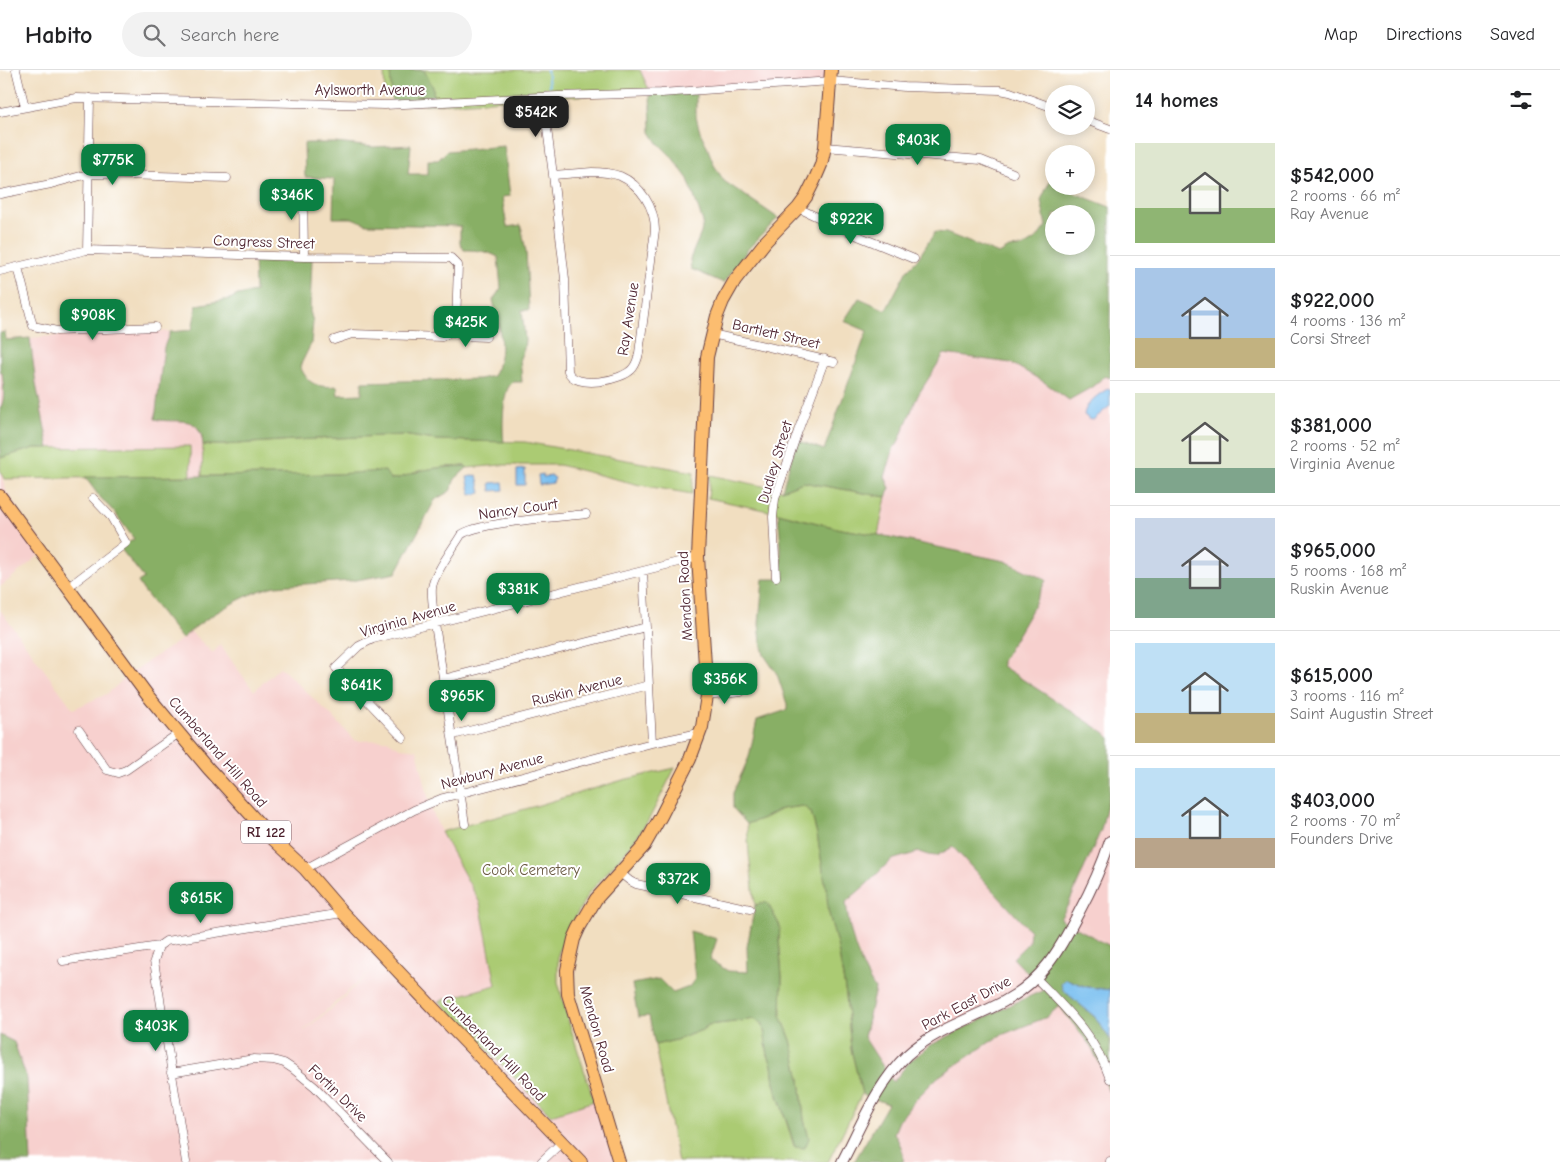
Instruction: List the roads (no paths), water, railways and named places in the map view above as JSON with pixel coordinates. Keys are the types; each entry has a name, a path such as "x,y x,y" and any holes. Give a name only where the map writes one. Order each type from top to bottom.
{"main road":[{"name":"Mendon Road","path":"619,1162 568,994 566,970 574,938 581,923 596,899 638,853 653,831 690,759 699,733 707,696 698,556 707,357 712,334 723,301 735,280 766,241 798,208 815,179 825,147 831,76"},
{"name":"Cumberland Hill Road","path":"0,496 148,696 219,781 263,829 306,869 343,913 581,1162"},
{"name":"Mendon Road","path":"613,1140 614,1162"}],"street":[{"path":"16,70 25,107"},
{"name":"Aylsworth Avenue","path":"0,112 70,98 385,105 661,93 831,76 905,87 1000,90 1045,105"},
{"name":"Ray Avenue","path":"543,97 552,176 565,279 568,371 572,377 579,381 596,381 619,377 634,367 639,353 655,230 653,214 647,200 631,183 621,177 592,172 552,176"},
{"path":"87,250 90,98"},
{"path":"1095,123 1110,129"},
{"path":"825,147 981,160 1013,173"},
{"path":"0,194 51,184 88,174 227,178"},
{"path":"302,184 304,257"},
{"path":"798,208 914,259"},
{"name":"Congress Street","path":"0,271 87,250 304,257 451,258 458,266 456,324 452,332"},
{"path":"18,267 33,326 57,331 155,327"},
{"path":"334,340 352,334 442,336 452,332 462,336 486,337"},
{"name":"Bartlett Street","path":"712,334 834,362"},
{"name":"Dudley Street","path":"776,576 773,517 775,498 825,359"},
{"path":"67,588 126,544 111,517 92,498"},
{"name":"Nancy Court","path":"435,624 433,584 461,535 466,531 483,527 586,514"},
{"name":"Virginia Avenue","path":"403,738 336,668 364,643 698,556"},
{"path":"643,571 652,743"},
{"path":"435,624 465,824"},
{"path":"443,679 646,627"},
{"name":"Ruskin Avenue","path":"453,735 650,685"},
{"path":"707,696 741,692"},
{"path":"79,730 107,770 118,773 126,770 179,734"},
{"name":"Newbury Avenue","path":"306,869 431,802 461,792 652,743 699,733"},
{"name":"Park East Drive","path":"842,1162 881,1088 908,1054 933,1036 1011,998 1036,978 1056,955 1100,870 1110,841"},
{"path":"619,872 636,884 750,909"},
{"path":"64,961 159,946 166,941 343,913"},
{"path":"159,946 154,956 154,961 186,1162"},
{"path":"1036,978 1086,1032 1098,1050 1110,1079"},
{"name":"Fortin Drive","path":"171,1073 254,1059 273,1060 284,1064 301,1074 315,1087 388,1162"},
{"path":"541,1162 562,1142"}],"water":[{"path":"1109,388 1110,406 1093,420 1089,419 1084,415 1087,407 1097,396"},
{"path":"525,469 525,485 517,485 517,470"},
{"path":"543,474 543,477 552,476 555,478 553,483 539,485 538,475"},
{"path":"477,475 481,493 471,495 467,477"},
{"path":"503,482 504,490 491,491 490,483"},
{"path":"1066,979 1087,987 1110,990 1110,1039 1095,1017 1063,990 1061,984"}],"waterway":[{"path":"547,70 549,86"}],"park label":[{"name":"Cook Cemetery","path":"531,870"}]}
